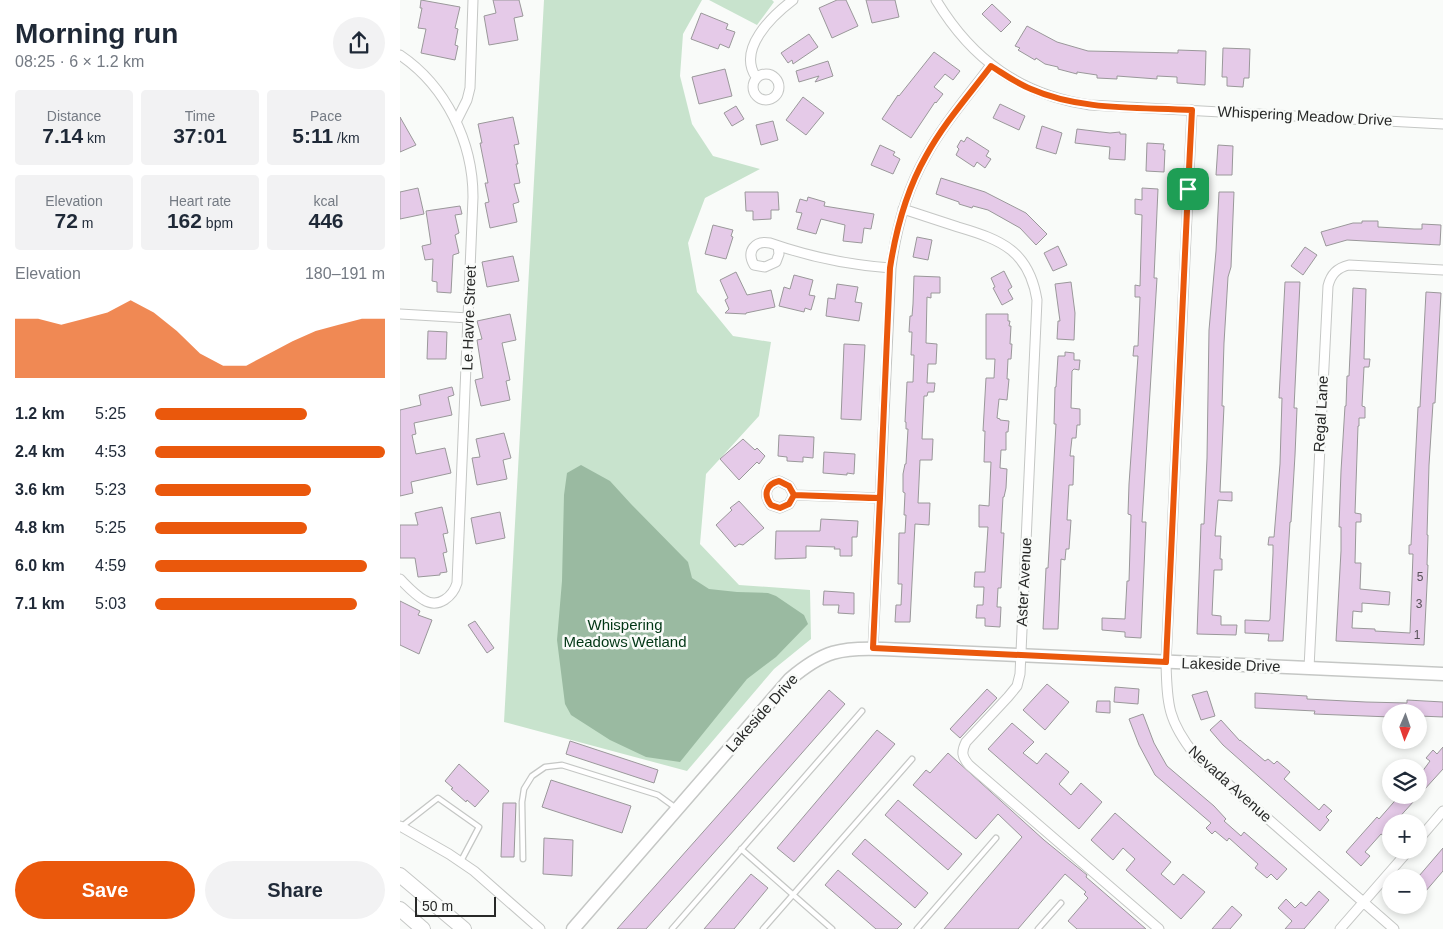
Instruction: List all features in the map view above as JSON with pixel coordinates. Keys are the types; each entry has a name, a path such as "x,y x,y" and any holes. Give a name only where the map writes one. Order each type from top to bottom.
{"main road":[{"path":"400,875 464,929"},
{"path":"400,909 423,929"}],"street":[{"path":"456,122 467,100 470,88 473,0"},
{"path":"756,76 750,63 752,46 772,18 793,0"},
{"name":"Whispering Meadow Drive","path":"936,0 946,18 963,39 991,66 1030,89 1072,102 1090,105 1443,124"},
{"name":"Le Havre Street","path":"400,55 428,78 449,106 468,153 473,182 457,582 454,590 444,600 439,602 424,600 400,579"},
{"path":"873,648 890,268 894,242 913,182 926,156 942,130 991,66"},
{"name":"Nevada Avenue","path":"1192,110 1166,662 1167,698 1170,710 1184,741 1195,755 1394,929"},
{"name":"Aster Avenue","path":"903,209 988,236 1001,242 1022,261 1030,274 1038,300 1020,674 1017,686 966,742 962,749 962,757 1159,929"},
{"path":"778,246 823,260 856,266 890,268"},
{"name":"Regal Lane","path":"1309,668 1322,382 1330,278 1335,271 1349,265 1443,270"},
{"path":"400,314 469,318"},
{"path":"794,495 880,498"},
{"name":"Lakeside Drive","path":"573,929 790,679 804,667 834,651 847,648 873,648 1443,674"},
{"path":"1427,830 1443,811"},
{"path":"401,826 474,871 540,929"},
{"path":"1340,929 1401,859"}],"lane":[{"path":"672,929 862,711"},
{"path":"763,929 912,759"},
{"path":"523,859 522,802 524,789 532,776 545,767 562,765 658,796 677,809"},
{"path":"401,826 438,798 479,827 460,861"},
{"path":"917,929 996,838"},
{"path":"741,849 832,929"},
{"path":"1038,929 1061,904"}],"green space":[{"name":"Whispering Meadows Wetland","path":"544,0 702,0 683,34 680,76 692,124 713,156 760,169 705,198 688,243 697,292 733,336 771,342 759,416 706,474 700,544 739,585 810,590 811,639 774,669 687,771 504,722"},
{"path":"709,0 772,0 774,2 757,25"}],"shaded area":[{"path":"581,465 610,481 688,562 692,578 709,589 768,593 776,596 804,615 808,624 776,657 747,679 680,762 646,757 610,740 571,715 565,704 557,640 562,581 564,495 567,473"}],"building":[{"path":"421,0 460,7 455,28 458,29 455,45 458,46 455,60 421,53 426,29 418,28 422,8 420,8"},
{"path":"493,0 519,0 523,16 514,18 518,40 489,45 484,16 496,13"},
{"path":"837,0 846,0 858,26 832,38 819,8"},
{"path":"866,0 895,0 899,17 872,23"},
{"path":"992,4 1011,22 1001,32 982,14"},
{"path":"701,13 728,24 726,29 735,32 729,48 720,44 718,49 691,39"},
{"path":"1027,26 1057,42 1088,51 1178,53 1178,50 1206,51 1205,85 1177,83 1177,77 1157,76 1157,79 1117,76 1117,79 1097,78 1097,75 1077,72 1077,74 1058,69 1058,67 1045,64 1036,58 1035,60 1018,50 1020,48 1015,46"},
{"path":"809,34 818,47 793,64 792,60 788,63 781,53"},
{"path":"1223,48 1250,49 1249,78 1244,78 1243,87 1227,86 1227,77 1222,77"},
{"path":"934,52 960,71 953,80 945,74 934,87 943,94 935,102 911,138 882,119 898,95"},
{"path":"828,61 833,76 815,82 819,76 799,82 796,71"},
{"path":"725,69 732,96 699,104 692,77"},
{"path":"803,97 824,113 806,135 786,120"},
{"path":"1000,104 1025,116 1019,130 993,118"},
{"path":"736,106 744,119 732,126 724,113"},
{"path":"400,117 416,145 400,152"},
{"path":"513,117 519,144 514,145 520,183 514,184 519,202 513,204 517,222 490,228 485,203 489,202 485,183 488,183 478,124"},
{"path":"773,121 778,140 761,145 756,125"},
{"path":"1042,126 1062,133 1056,154 1036,148"},
{"path":"1077,129 1126,134 1125,160 1109,159 1110,147 1075,143"},
{"path":"967,137 989,151 986,156 991,159 985,168 977,162 974,167 956,155 959,149 957,147 961,140 964,142"},
{"path":"1147,143 1164,144 1164,172 1146,171"},
{"path":"880,145 895,152 893,155 900,159 893,174 871,165"},
{"path":"1218,145 1233,146 1232,175 1216,175"},
{"path":"941,178 985,192 1026,213 1047,234 1036,245 1020,228 988,210 959,204 959,202 936,194"},
{"path":"418,188 424,214 400,219 400,192"},
{"path":"1142,188 1158,189 1154,278 1157,278 1142,522 1146,522 1141,638 1125,637 1125,632 1102,630 1102,618 1125,619 1127,581 1129,581 1131,515 1128,514 1129,484 1138,356 1133,356 1134,346 1138,346 1140,297 1135,297 1135,285 1140,286 1142,215 1135,214 1135,199 1142,200"},
{"path":"745,192 778,192 779,210 771,210 771,219 753,220 753,211 746,211"},
{"path":"1219,192 1234,192 1231,267 1228,277 1224,343 1222,406 1224,406 1220,492 1232,492 1232,501 1218,500 1215,536 1221,536 1220,559 1222,559 1222,570 1214,570 1212,615 1221,616 1221,625 1237,625 1236,635 1197,634 1201,524 1204,524 1207,458 1209,330"},
{"path":"808,197 825,202 824,206 874,214 871,229 864,228 862,243 843,241 845,225 821,219 816,234 797,229 802,213 796,212 800,199 807,201"},
{"path":"460,206 462,214 455,215 459,233 455,235 459,253 453,255 451,293 437,292 437,282 432,281 433,259 425,260 422,246 431,244 426,211"},
{"path":"1362,221 1378,221 1378,227 1414,229 1422,229 1422,224 1441,225 1440,245 1347,240 1326,246 1321,232 1353,223 1362,223"},
{"path":"713,225 733,230 731,236 733,237 726,259 705,254"},
{"path":"917,237 932,240 928,260 913,257"},
{"path":"1058,246 1067,265 1053,271 1044,253"},
{"path":"1305,247 1317,255 1303,275 1291,266"},
{"path":"513,256 519,281 487,287 482,262"},
{"path":"1004,271 1012,287 1008,290 1013,299 1002,305 993,288 995,287 991,278"},
{"path":"736,272 747,295 771,290 775,307 746,314 725,313 729,309 725,300 728,298 720,280"},
{"path":"794,275 813,280 809,295 815,296 811,310 805,308 804,312 779,306 784,287 790,289"},
{"path":"914,276 940,277 940,293 931,293 931,298 927,297 926,343 937,344 936,364 928,364 927,383 935,383 934,392 928,392 927,396 924,396 922,439 933,439 932,460 920,460 918,503 930,503 929,525 915,524 910,622 895,622 896,605 901,605 902,584 898,584 899,533 905,533 906,515 904,515 905,493 903,492 903,474 906,464 908,429 906,429 905,422 907,382 913,382 914,355 911,355 912,332 909,332 910,316 912,316"},
{"path":"1071,282 1075,313 1074,340 1057,339 1058,321 1060,321 1055,284"},
{"path":"1285,282 1300,282 1294,408 1297,408 1295,455 1283,641 1268,641 1269,634 1245,633 1245,620 1269,621 1270,619 1273,545 1268,545 1269,537 1274,537 1280,464 1282,398 1279,398"},
{"path":"837,284 858,287 855,302 862,303 859,321 826,316 828,298 835,299"},
{"path":"1353,288 1366,289 1364,359 1370,359 1369,367 1364,367 1362,406 1365,407 1365,418 1359,418 1358,426 1355,513 1361,514 1361,522 1356,522 1355,563 1361,563 1360,589 1390,592 1389,605 1362,603 1362,612 1353,611 1352,628 1410,633 1413,554 1409,554 1409,545 1411,545 1426,292 1441,293 1435,403 1433,403 1429,465 1428,565 1424,645 1336,641 1341,551 1341,527 1339,527 1341,471 1347,376 1349,376"},
{"path":"510,314 516,340 502,343 510,380 506,381 510,400 481,406 475,380 483,378 477,340 482,339 477,321"},
{"path":"986,314 1008,314 1009,326 1011,326 1010,344 1012,344 1011,359 1008,359 1007,400 999,399 997,418 1009,421 1008,432 1006,432 1006,450 1001,450 1000,468 1007,469 1001,533 1004,533 1001,588 998,588 997,607 1001,607 1000,627 985,626 985,618 976,618 977,605 983,605 984,587 974,587 975,572 985,572 988,527 979,527 979,505 989,506 991,462 984,462 985,431 983,431 986,378 994,378 995,359 986,359"},
{"path":"428,331 447,332 446,359 427,359"},
{"path":"844,344 865,345 861,420 841,419"},
{"path":"1065,352 1074,353 1074,360 1080,360 1079,370 1074,369 1072,371 1071,408 1080,409 1080,425 1077,425 1076,438 1072,438 1070,456 1074,456 1073,485 1069,485 1067,520 1071,520 1069,549 1066,549 1065,560 1061,559 1058,629 1043,629 1056,424 1054,424 1055,387 1058,356 1065,356"},
{"path":"452,387 454,395 448,397 452,415 414,423 416,434 412,435 416,454 445,448 451,473 411,482 413,493 400,496 400,410 421,405 419,395"},
{"path":"504,433 511,458 503,460 507,479 477,485 472,458 480,457 476,439"},
{"path":"779,435 814,437 813,458 803,457 803,462 787,461 787,457 778,456"},
{"path":"743,439 765,456 759,464 757,462 739,480 720,459"},
{"path":"824,452 855,454 854,474 823,473"},
{"path":"739,501 764,528 743,545 739,544 735,547 716,525 732,510 730,508"},
{"path":"442,507 448,533 443,534 447,552 443,553 447,572 440,573 440,575 418,577 415,558 400,558 400,525 418,525 415,513"},
{"path":"500,512 505,538 476,544 471,518"},
{"path":"821,519 858,521 857,537 852,537 852,556 840,556 840,549 834,549 835,547 806,546 806,558 775,559 776,531 820,531"},
{"path":"824,591 854,593 854,614 838,613 839,605 823,605"},
{"path":"400,601 420,611 418,615 432,620 419,654 400,645"},
{"path":"475,621 494,648 487,653 468,625"},
{"path":"1047,684 1069,702 1045,730 1023,710"},
{"path":"1115,687 1139,689 1138,704 1114,702"},
{"path":"987,689 997,698 960,738 950,729"},
{"path":"829,690 845,704 736,828 646,929 617,929"},
{"path":"1207,691 1215,716 1201,720 1192,695"},
{"path":"1255,693 1307,696 1307,699 1366,702 1407,703 1407,700 1443,702 1443,717 1428,716 1428,704 1382,704 1382,717 1314,714 1315,711 1255,708"},
{"path":"1097,701 1110,701 1110,713 1096,712"},
{"path":"1143,714 1154,743 1167,766 1214,806 1226,819 1224,821 1241,836 1244,832 1287,869 1277,880 1271,874 1267,878 1255,868 1258,864 1229,838 1227,841 1215,831 1212,834 1206,828 1211,823 1155,775 1139,745 1129,719"},
{"path":"1221,720 1240,741 1265,761 1268,759 1274,764 1277,761 1290,772 1284,779 1319,810 1324,804 1332,811 1326,817 1329,820 1320,831 1223,745 1210,730"},
{"path":"1012,723 1034,742 1023,753 1037,764 1046,753 1069,772 1059,784 1071,795 1081,783 1102,802 1079,829 988,749"},
{"path":"877,730 895,744 794,862 777,848"},
{"path":"570,741 658,770 654,783 566,754"},
{"path":"1443,747 1443,769 1427,787 1427,765 1430,761 1426,758 1433,750 1437,754"},
{"path":"948,753 1146,929 1077,929 1068,921 1088,898 1084,894 1086,892 1065,874 1018,929 944,929 1022,837 998,814 976,839 913,785 926,770 930,773"},
{"path":"459,764 489,791 475,807 451,789 453,788 445,781"},
{"path":"551,780 631,806 622,833 542,807"},
{"path":"898,800 962,854 948,870 885,815"},
{"path":"503,803 516,803 514,857 501,857"},
{"path":"1392,804 1411,804 1402,814 1383,814"},
{"path":"1115,813 1171,862 1161,874 1174,885 1183,874 1205,892 1181,919 1126,870 1135,859 1123,848 1113,860 1091,840"},
{"path":"1382,816 1382,835 1365,852 1370,856 1361,866 1346,852 1377,817 1379,819"},
{"path":"544,838 573,840 572,876 543,874"},
{"path":"865,839 928,893 915,908 852,854"},
{"path":"1443,848 1443,871 1427,890 1427,869 1425,869"},
{"path":"838,870 902,924 897,929 876,929 825,885"},
{"path":"751,874 768,888 734,929 704,929"},
{"path":"1319,891 1329,900 1304,929 1285,929 1292,921 1278,908 1286,899 1295,908 1301,902 1306,906"},
{"path":"1232,906 1242,915 1230,929 1212,929"}],"route":[{"path":"1188,189 1166,662 873,648 880,498 869,498 794,495 789,486 779,481 770,485 766,496 767,501 771,505 780,508 789,504 794,495 880,498 890,268 894,242 913,182 942,130 991,66 1030,89 1072,102 1090,105 1192,110 1188,189"}]}
